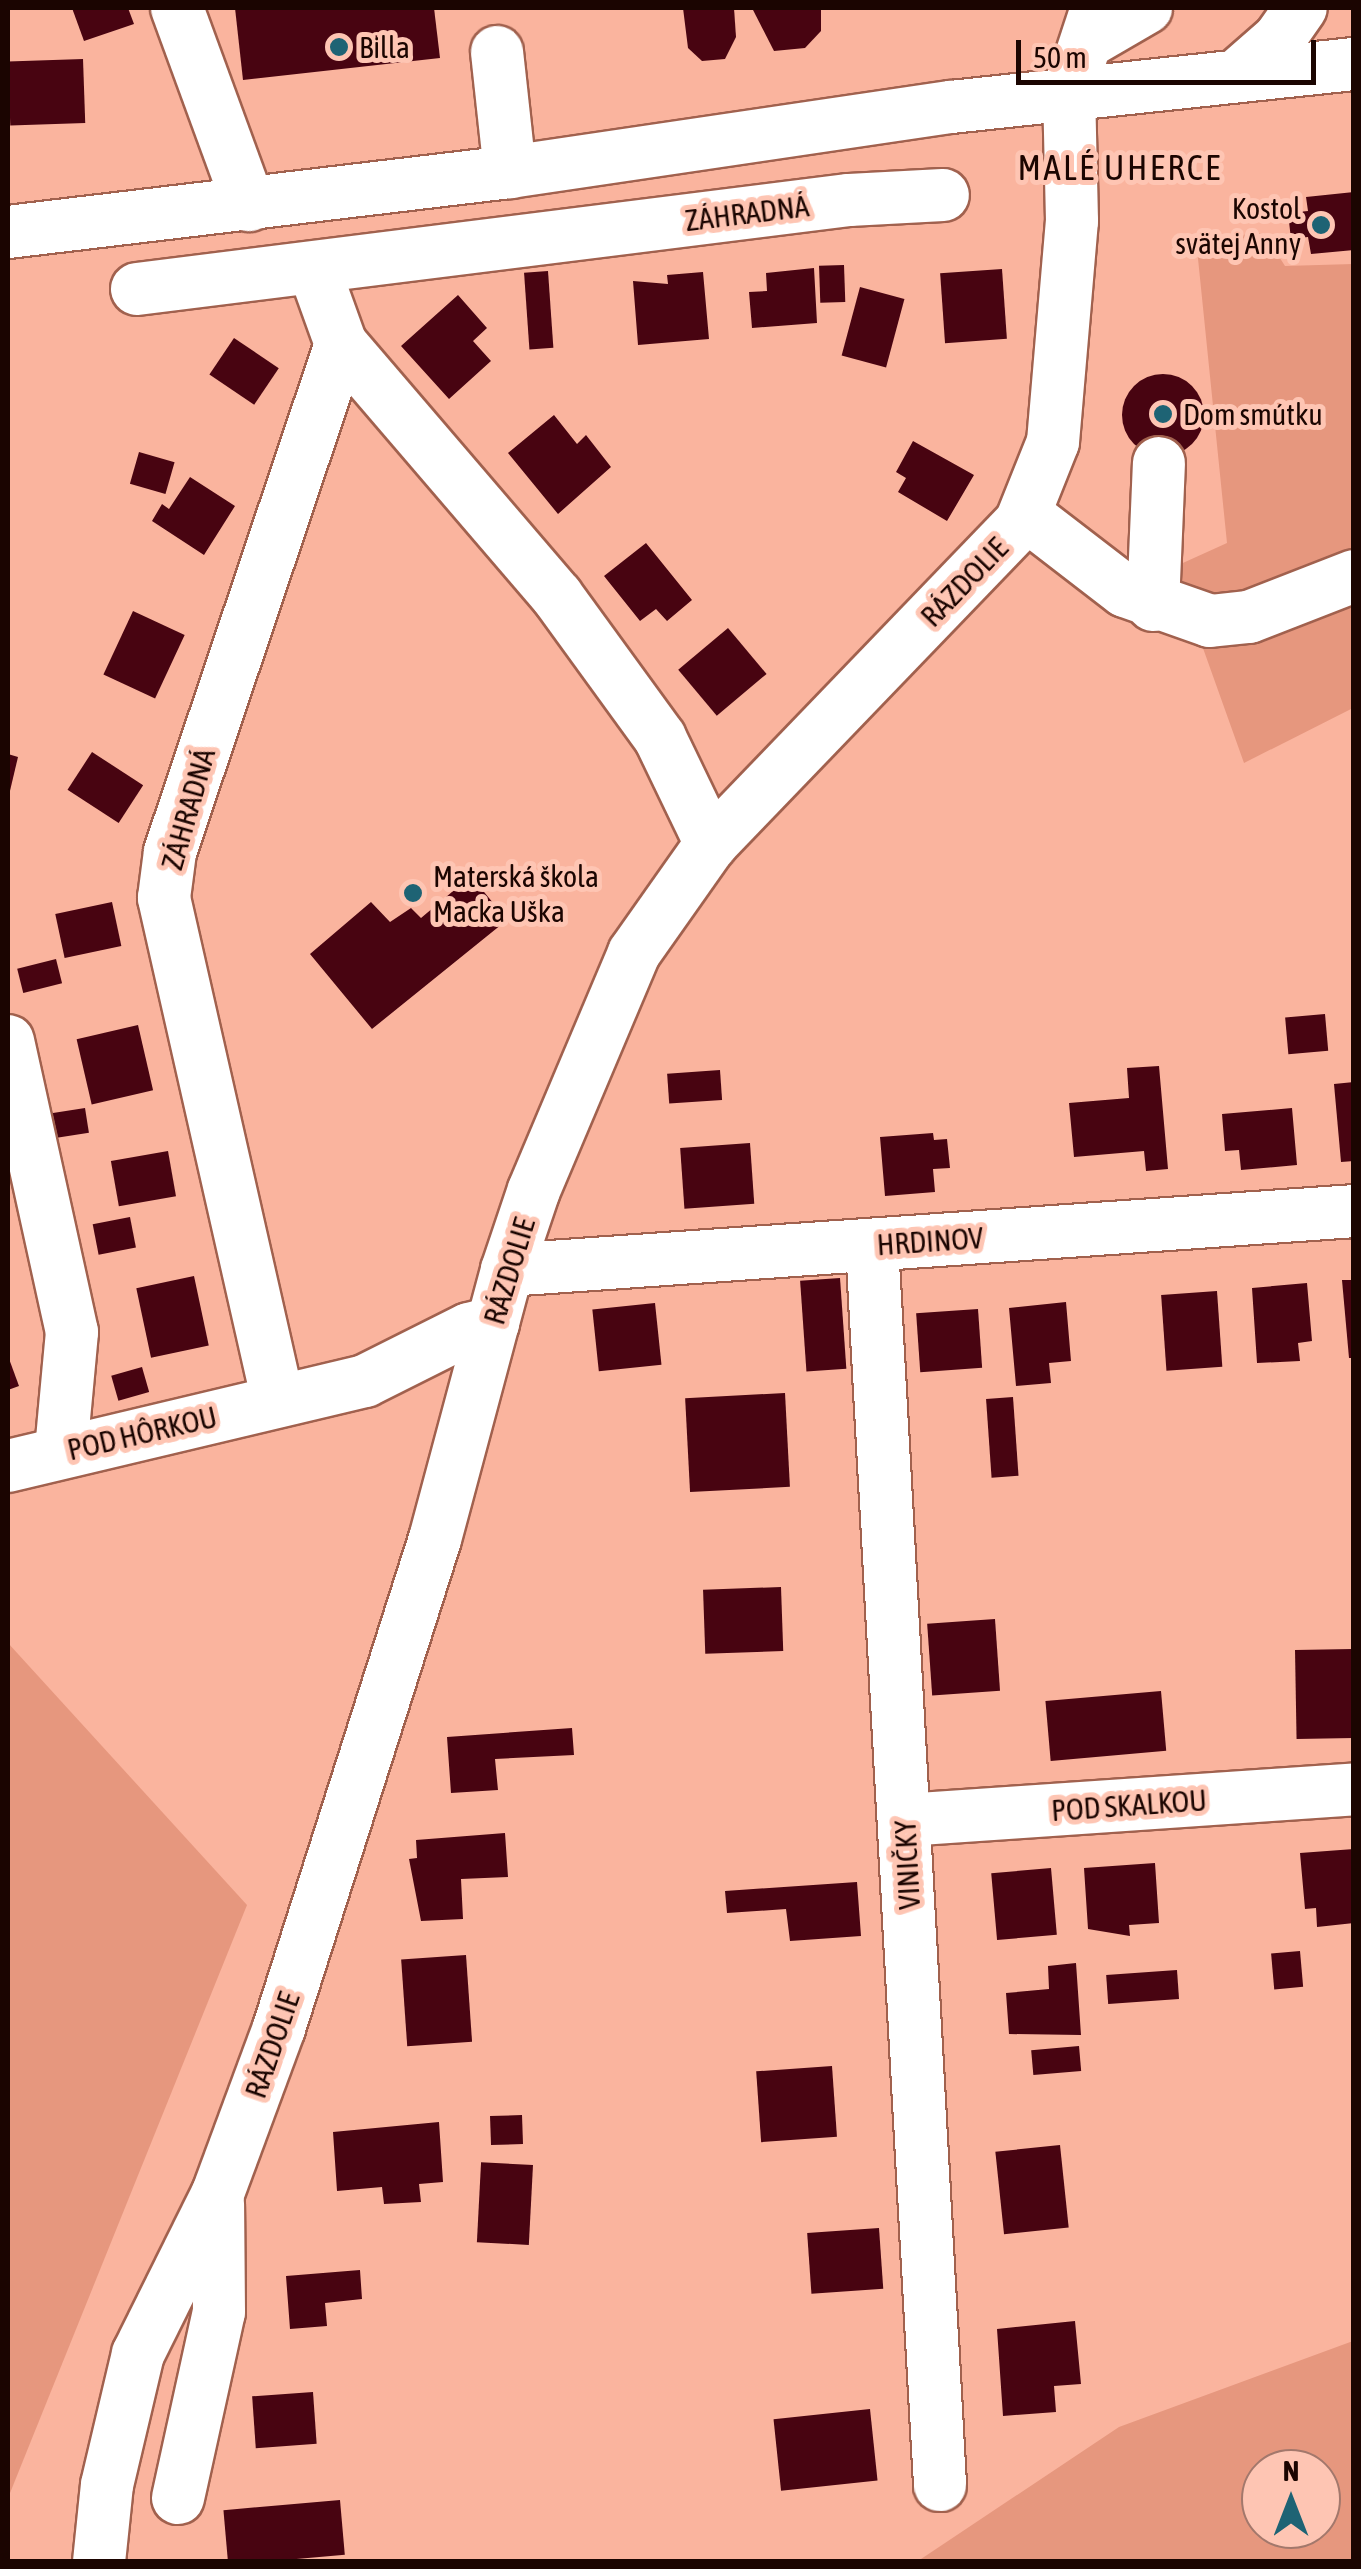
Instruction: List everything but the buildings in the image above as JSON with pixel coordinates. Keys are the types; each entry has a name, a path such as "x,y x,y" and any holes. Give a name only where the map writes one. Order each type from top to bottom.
{"street":[{"path":"177,8 249,205"},
{"path":"1069,94 1093,24 1146,8"},
{"path":"1241,72 1279,39 1301,8"},
{"path":"497,52 510,172"},
{"path":"31,232 510,172 1241,72 1354,64"},
{"name":"RÁZDOLIE","path":"100,2562 107,2485 138,2354 218,2193 279,2028 417,1595 507,1270 534,1190 634,953 712,844 1024,514 1053,442 1072,221 1069,94"},
{"name":"ZÁHRADNÁ","path":"137,289 849,200 943,195"},
{"path":"314,269 342,344 556,596 660,738 712,844"},
{"name":"ZÁHRADNÁ","path":"278,1402 164,898 170,852 342,344"},
{"path":"1153,605 1160,463"},
{"path":"1024,514 1153,605 1210,621 1248,617 1354,576"},
{"path":"8,1041 72,1332 61,1451"},
{"name":"HRDINOV","path":"507,1270 1354,1212"},
{"name":"VINIČKY","path":"872,1245 940,2485"},
{"name":"POD HÔRKOU","path":"8,1466 366,1381 469,1328 493,1323"},
{"name":"POD SKALKOU","path":"905,1820 1354,1789"},
{"path":"178,2498 219,2312 218,2193"},
{"path":"107,2485 138,2562"}],"shaded area":[{"path":"1264,233 1285,266 1353,264 1353,708 1244,763 1174,567 1227,543 1196,239"},
{"path":"8,1643 247,1905 8,2498"},
{"path":"1353,2341 1353,2561 918,2561 1119,2427"}],"place":[{"name":"Billa","path":"339,47"},
{"name":"Kostol svätej Anny","path":"1321,225"},
{"name":"Dom smútku","path":"1163,414"},
{"name":"Materská škola Macka Uška","path":"413,893"}],"district":[{"name":"MALÉ UHERCE","path":"1120,167"}]}
